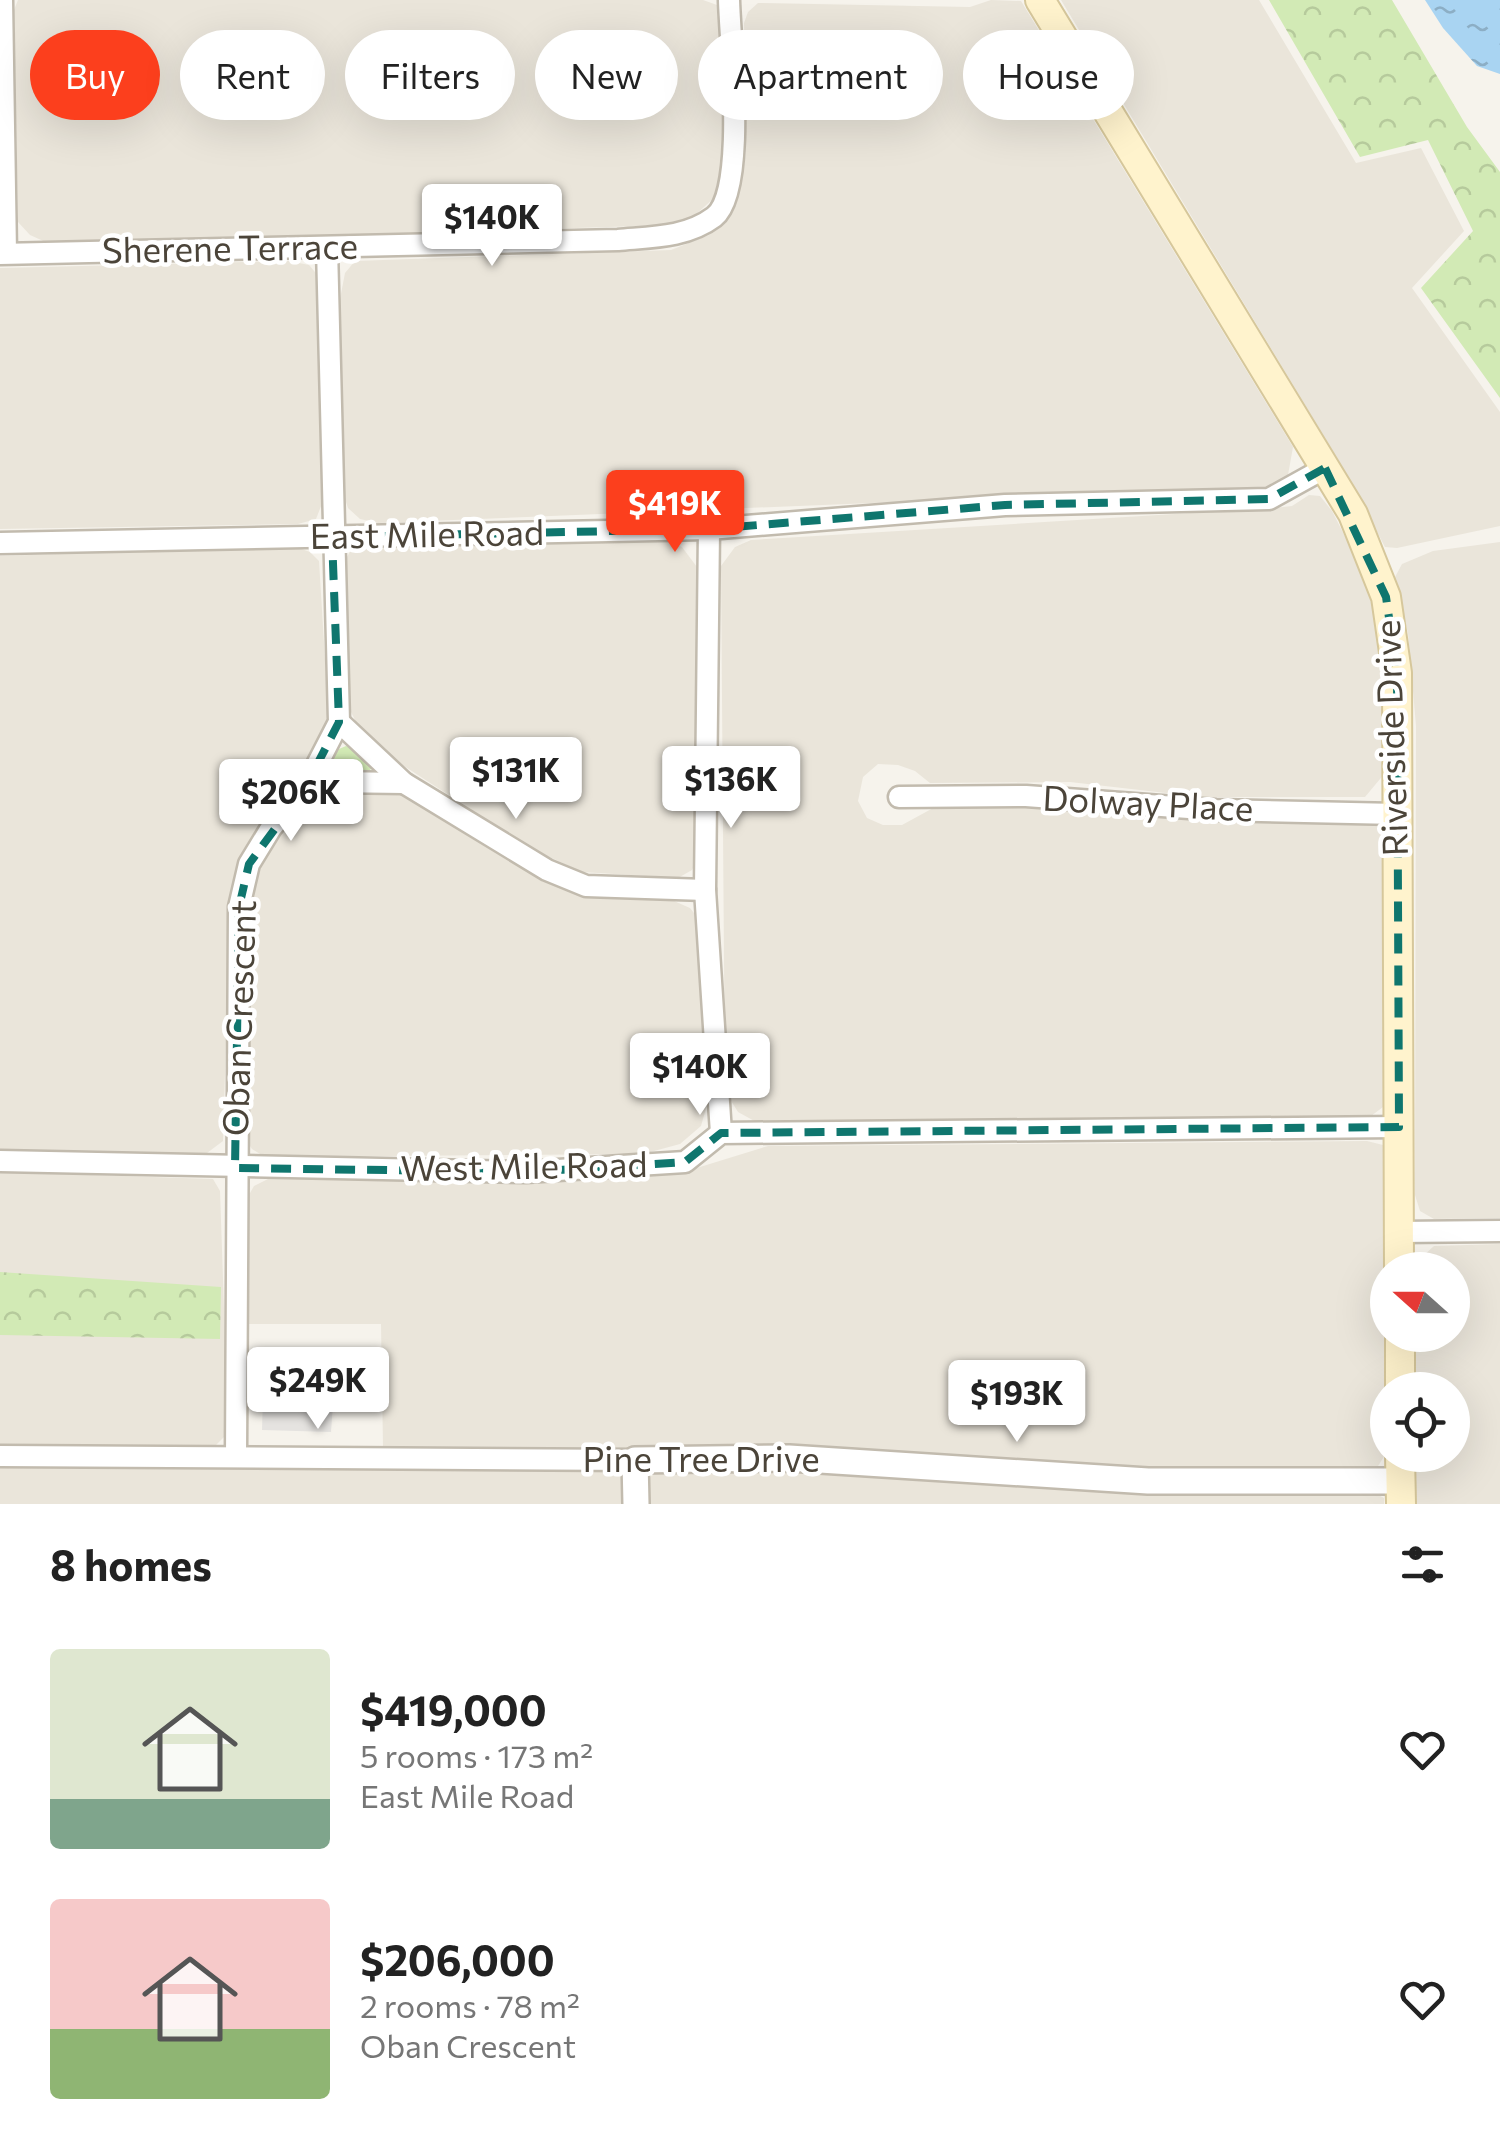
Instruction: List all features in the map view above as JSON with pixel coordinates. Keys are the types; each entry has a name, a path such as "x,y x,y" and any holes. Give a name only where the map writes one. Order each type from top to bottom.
{"main road":[{"name":"Riverside Drive","path":"1040,0 1353,514 1386,597 1396,673 1400,1252"}],"street":[{"path":"2,0 3,254"},
{"name":"Sherene Terrace","path":"3,254 618,240 676,235 717,216 732,185 728,0"},
{"name":"Oban Crescent","path":"236,1456 239,906 249,864 271,828 305,788 339,722 327,248"},
{"name":"East Mile Road","path":"0,543 708,529 1004,506 1268,499 1325,468"},
{"path":"708,529 706,890 721,1133 1399,1128"},
{"path":"339,722 404,782 547,870 586,886 706,890"},
{"path":"305,788 331,782 404,782"},
{"name":"Dolway Place","path":"900,797 1026,796 1216,810 1397,814"},
{"name":"West Mile Road","path":"0,1161 526,1172 685,1162 721,1133"},
{"path":"1399,1232 1500,1232"},
{"name":"Pine Tree Drive","path":"0,1456 789,1458 1148,1481 1400,1480"},
{"path":"635,1460 636,1504"}],"highlighted area":[{"path":"1325,468 1386,597 1397,673 1399,1127 721,1133 685,1162 526,1172 235,1168 239,907 249,864 305,788 339,722 332,537 709,529 1005,505 1269,499"}],"shaded area":[{"path":"18,0 703,0 717,5 722,30 698,30 698,120 723,120 724,168 714,198 693,217 675,225 50,244 30,235 18,222 14,10"},
{"path":"991,0 1021,1 1039,30 963,30 963,120 1094,120 1293,447 1288,475 1267,487 378,523 360,519 348,508 341,487 340,299 345,273 355,261 671,250 709,235 729,212 740,188 746,155 745,120 943,120 943,30 744,30 748,12 758,3 970,7"},
{"path":"1061,0 1259,0 1356,163 1421,148 1464,231 1412,288 1500,412 1500,526 1397,548 1385,547 1348,476 1133,120 1134,30 1079,30"},
{"path":"289,261 309,265 320,278 325,496 316,519 298,524 0,529 0,268"},
{"path":"1309,495 1320,496 1332,511 1353,552 1370,598 1379,640 1386,703 1385,773 1365,797 1201,797 1070,782 930,783 915,771 878,764 863,777 858,801 867,818 883,825 902,825 935,807 1072,807 1289,822 1378,822 1385,830 1383,1107 1371,1116 1357,1117 758,1123 738,1112 725,1091 721,566 735,547 751,540 1274,508 1292,506"},
{"path":"653,536 682,547 697,567 700,855 692,870 678,878 582,872 532,849 404,766 361,732 348,706 344,562 351,550 363,544"},
{"path":"1500,542 1500,1218 1434,1219 1420,1211 1415,1195 1416,726 1408,633 1394,579 1402,564 1433,551"},
{"path":"293,546 310,552 319,561 328,709 323,740 299,782 240,857 230,903 223,1141 203,1156 0,1150 0,556"},
{"path":"392,790 417,800 548,883 587,897 674,901 690,908 701,922 709,1098 701,1126 680,1144 643,1154 265,1157 252,1149 244,1137 250,903 261,867 293,816 310,802 343,791"},
{"path":"1367,1141 1383,1145 1388,1153 1388,1252 1370,1252 1370,1352 1387,1352 1387,1372 1370,1372 1370,1468 1160,1472 764,1449 383,1447 381,1324 247,1324 246,1200 254,1186 268,1179 674,1175 768,1146"},
{"path":"0,1172 213,1179 220,1191 224,1308 225,1436 216,1445 0,1444"},
{"path":"1500,1244 1500,1504 1415,1504 1415,1472 1470,1472 1470,1372 1415,1372 1415,1352 1470,1352 1470,1252 1427,1252 1434,1246"},
{"path":"264,1362 318,1363 317,1403 333,1404 331,1432 262,1430"},
{"path":"0,1466 611,1467 622,1473 628,1487 628,1504 0,1504"},
{"path":"663,1468 895,1475 1105,1491 1373,1492 1384,1498 1384,1504 647,1504 650,1477"}],"green space":[{"path":"1269,0 1392,0 1467,127 1500,172 1500,398 1421,288 1473,231 1428,140 1360,157"},
{"path":"339,749 356,749 372,764 371,769 351,775 331,768"},
{"path":"0,1272 221,1287 220,1339 0,1335"}],"water":[{"path":"1425,0 1500,0 1500,74 1477,66 1443,28"}]}
